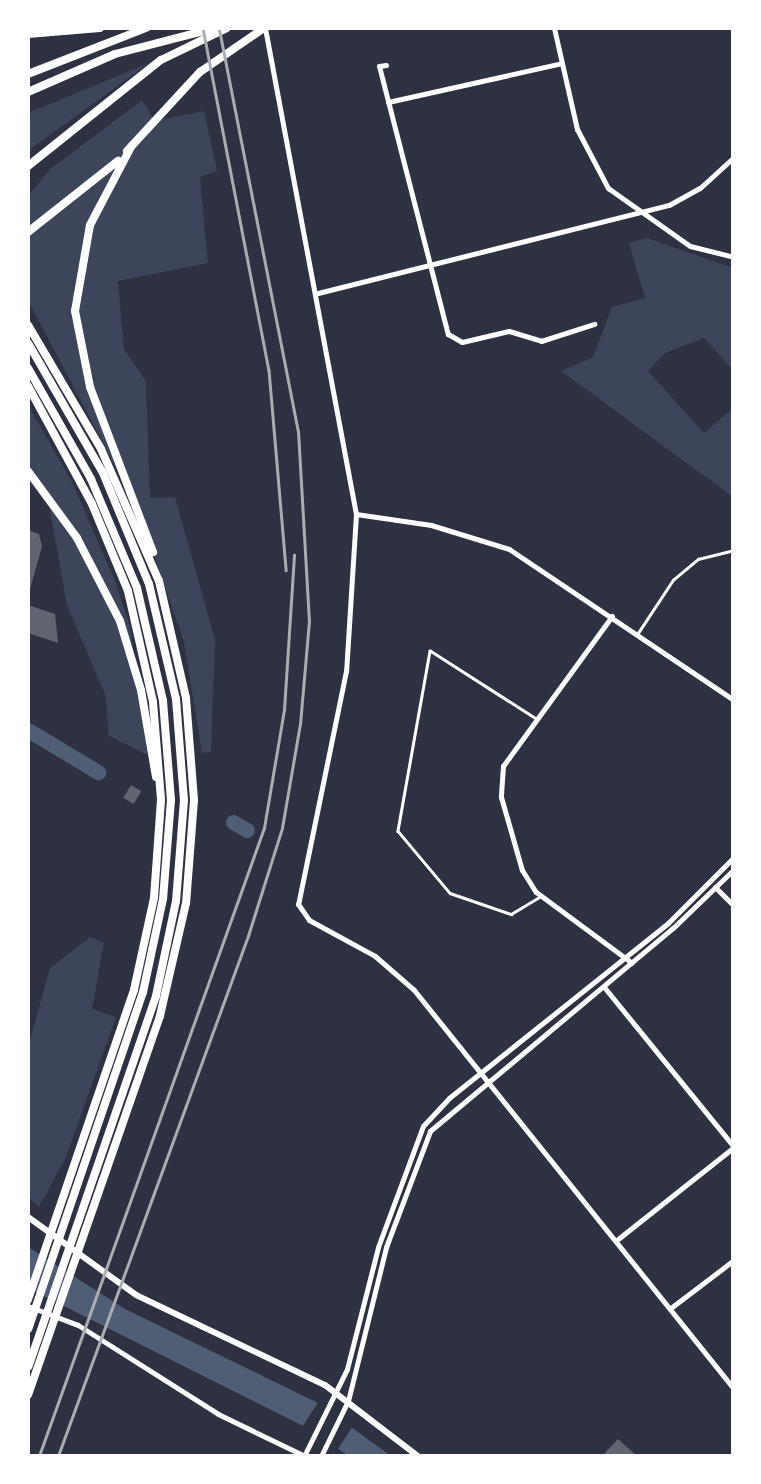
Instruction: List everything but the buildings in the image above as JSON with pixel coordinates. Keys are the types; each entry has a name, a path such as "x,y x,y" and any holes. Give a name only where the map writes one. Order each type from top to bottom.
{"main road":[{"path":"28,34 100,28"},
{"path":"28,74 146,28"},
{"path":"28,92 115,54 223,28"},
{"path":"28,166 155,64 223,28"},
{"path":"28,232 74,202 200,72 264,28"},
{"path":"28,1395 139,1085 184,918 192,751 166,605 142,518 90,387 76,324 86,237 131,147"},
{"path":"28,326 106,459 166,605"},
{"path":"28,341 103,473 150,584 174,688 184,781 180,870 164,962 78,1230 28,1366"},
{"path":"28,368 106,510 137,588 160,680 170,782 167,869 152,959 28,1327"},
{"path":"28,382 52,408"},
{"path":"28,382 92,504 135,614 156,723 159,852 146,942 124,1025 28,1303"},
{"path":"28,472 85,552 125,635 152,745 159,852"},
{"path":"28,1217 136,1295 338,1393 418,1456"}],"street":[{"path":"264,28 318,293 356,514 346,671 297,894 309,920 375,956 414,990 733,1386"},
{"path":"554,28 590,159 608,188 637,214 690,246 734,257"},
{"path":"388,102 562,63"},
{"path":"386,65 379,66 429,265 454,340 509,331 541,341 594,324"},
{"path":"318,293 637,214 700,188 734,156"},
{"path":"356,514 492,540 734,700"},
{"path":"612,616 503,766 500,782 522,870 540,896 630,961"},
{"path":"321,1456 348,1401 386,1248 422,1145 440,1118 604,987 734,856"},
{"path":"28,1303 78,1325 161,1382 304,1456 312,1434 338,1393 414,1142 433,1112 630,961 734,869"},
{"path":"715,887 734,906"},
{"path":"604,987 734,1147 618,1239"},
{"path":"671,1308 734,1260"}],"lane":[{"path":"638,634 673,580 698,559 734,550"},
{"path":"537,720 430,651 398,831 450,894 510,914 540,896"}],"shaded area":[{"path":"149,63 32,148 28,153 28,113"},
{"path":"142,100 155,121 204,111 217,171 200,177 208,263 118,281 124,349 146,381 150,498 175,497 215,640 211,752 202,753 184,642 139,512 28,300 28,196 50,169"},
{"path":"647,238 733,268 733,370 704,338 665,353 648,371 704,433 733,408 733,497 561,371 593,357 612,307 645,298 629,243"},
{"path":"28,405 72,482 115,581 130,627 148,755 109,736 105,694 67,605 49,505 28,481"},
{"path":"90,937 104,943 92,1009 116,1017 66,1157 39,1207 28,1196 28,1047 50,968"},
{"path":"28,1247 125,1309 318,1403 391,1456 349,1456 303,1426 28,1288"}],"pier":[{"path":"319,1401 354,1424 337,1451 302,1428"}],"waterway":[{"path":"28,730 98,772"},
{"path":"233,822 247,830"}],"railway":[{"path":"203,28 269,370 286,570"},
{"path":"58,1456 248,936 282,828 300,724 309,622 298,432 219,28"},
{"path":"39,1456 264,828 284,710 294,555"}]}
